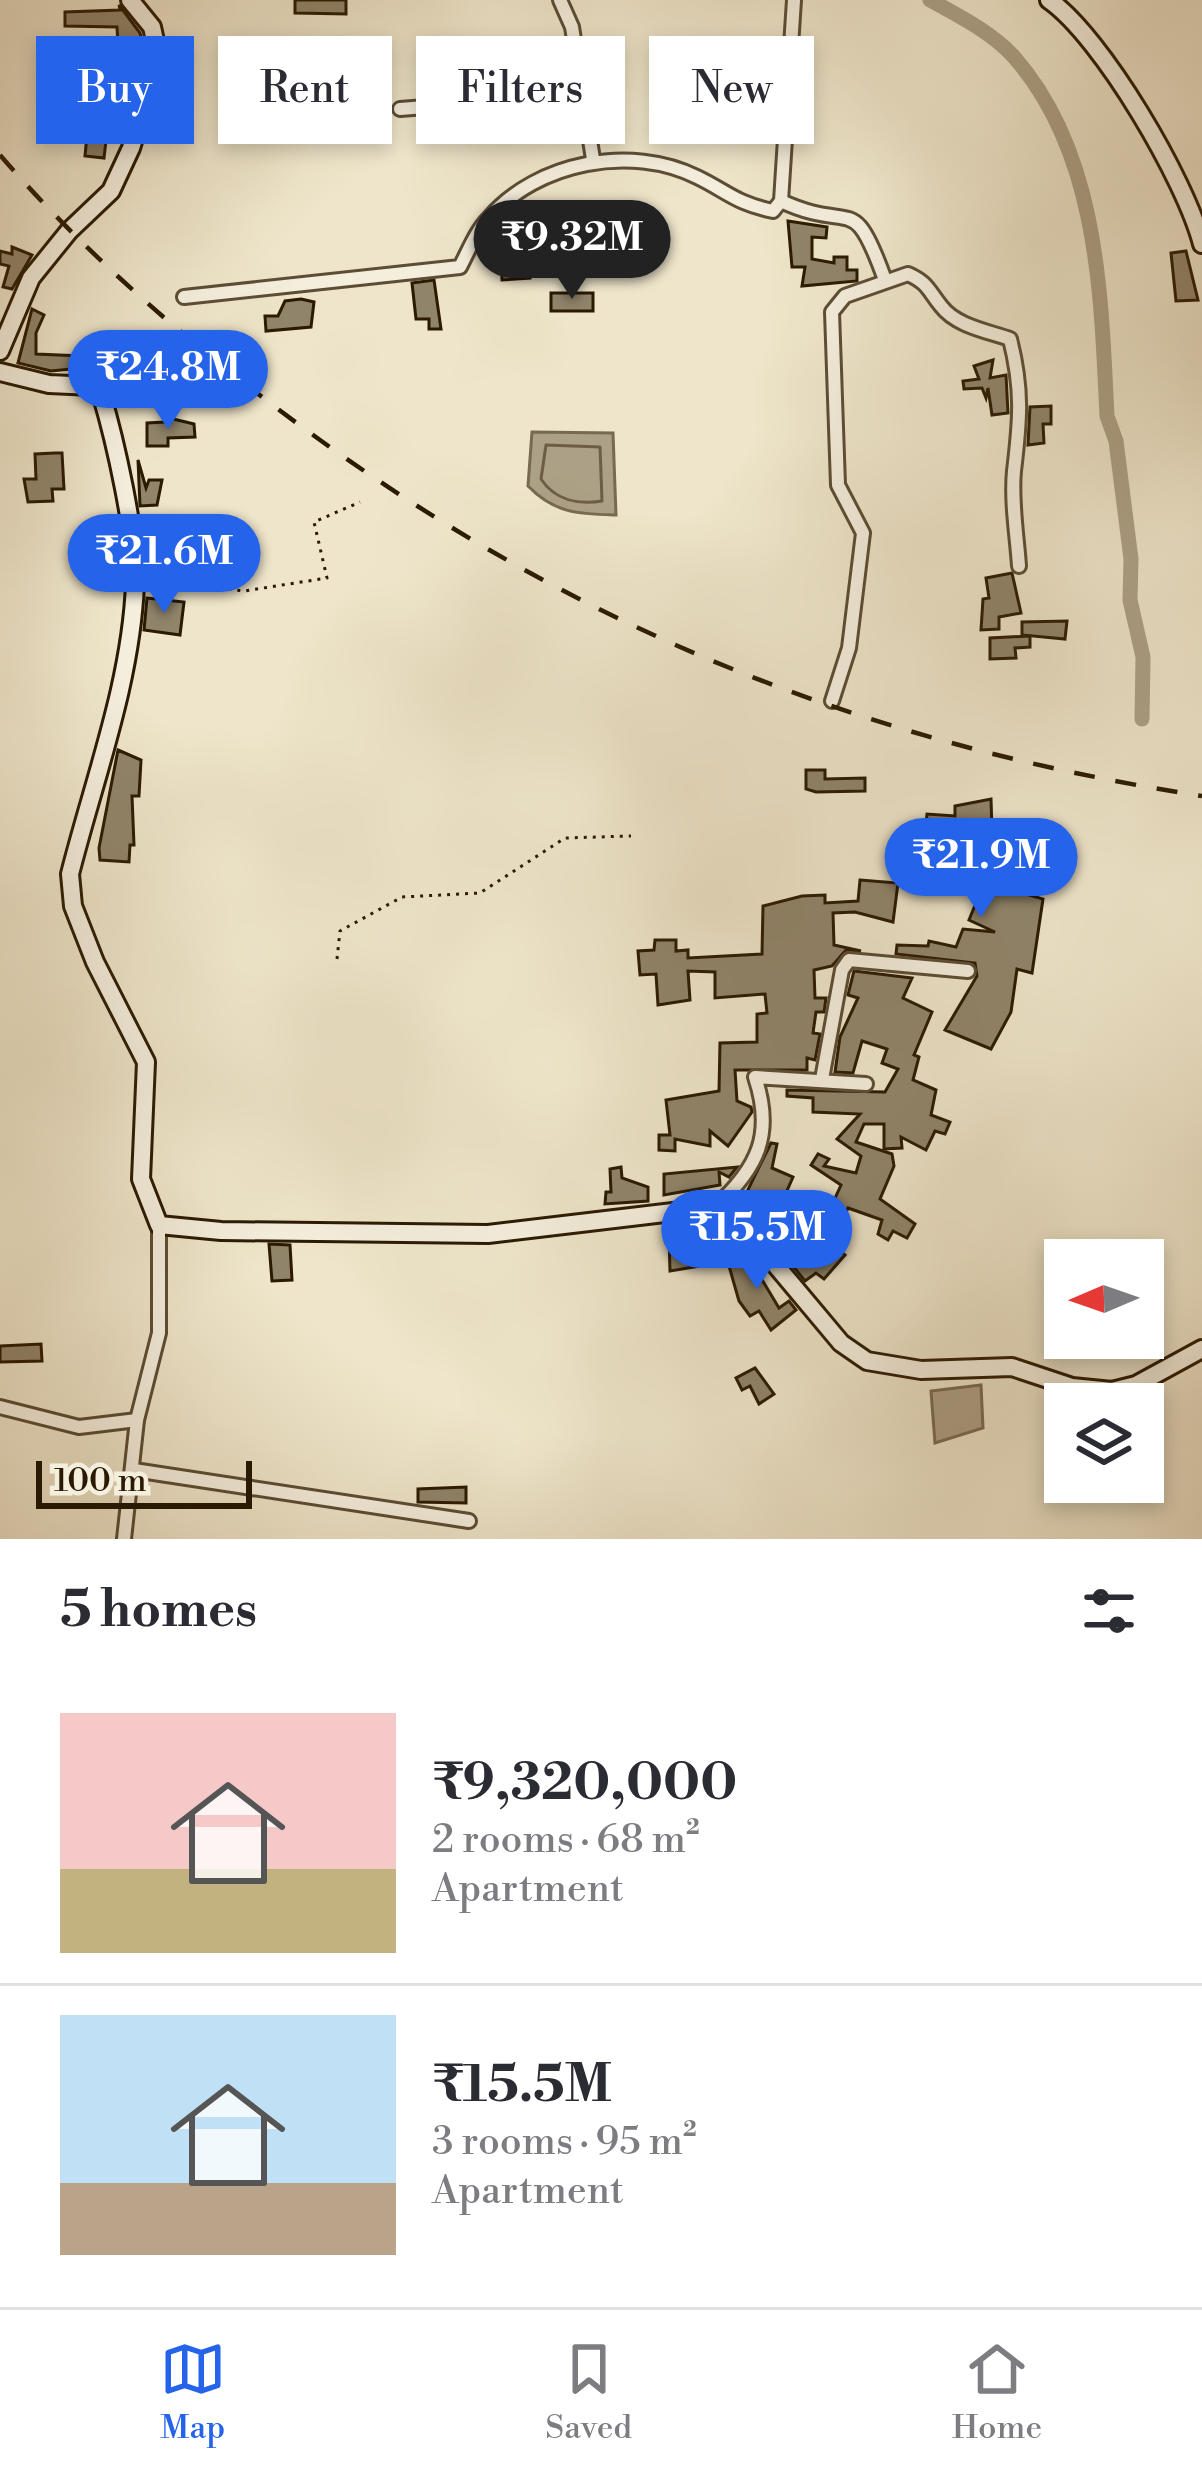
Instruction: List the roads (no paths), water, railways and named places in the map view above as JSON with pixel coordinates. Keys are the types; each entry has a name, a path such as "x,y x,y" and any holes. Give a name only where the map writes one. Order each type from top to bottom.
{"street":[{"path":"0,350 32,278 69,231 112,191 131,148 159,59 152,27 130,0"},
{"path":"560,0 573,36"},
{"path":"184,297 460,266 493,213 550,177 593,159 664,165 700,178 723,196 773,211 781,201 794,0"},
{"path":"1049,0 1074,9 1196,212 1202,244"},
{"path":"400,110 416,109"},
{"path":"590,144 593,159"},
{"path":"781,201 856,220 870,237 884,280"},
{"path":"832,701 849,648 863,533 838,485 832,312 844,296 908,274 927,282 940,305 963,324 1010,339 1020,387 1022,448 1014,472 1019,566"},
{"path":"0,371 50,384 86,382 100,393 122,481 135,578 112,724 70,874 70,895 105,985 146,1062 141,1179 159,1225 159,1334 137,1420 124,1539"},
{"path":"823,1079 842,970 849,960 968,971"},
{"path":"159,1225 220,1231 488,1234 715,1207 747,1178 755,1158 765,1107 755,1077 823,1079 849,1087 866,1084"},
{"path":"715,1207 758,1244 841,1343 867,1361 921,1370 1012,1366 1072,1387 1112,1391 1136,1385 1202,1349"},
{"path":"0,1407 79,1427 137,1420"},
{"path":"134,1470 469,1521"}],"water":[{"path":"532,432 613,433 616,515 558,507 528,486"},
{"path":"981,1385 983,1428 935,1443 931,1391"}],"waterway":[{"path":"930,0 985,32 1014,57 1042,95 1064,137 1079,181 1097,275 1107,416 1116,441 1131,559 1130,600 1143,657 1142,719"}],"railway":[{"path":"0,155 63,223 201,349 381,482 489,550 713,661 829,705 1073,773 1202,796"}]}
